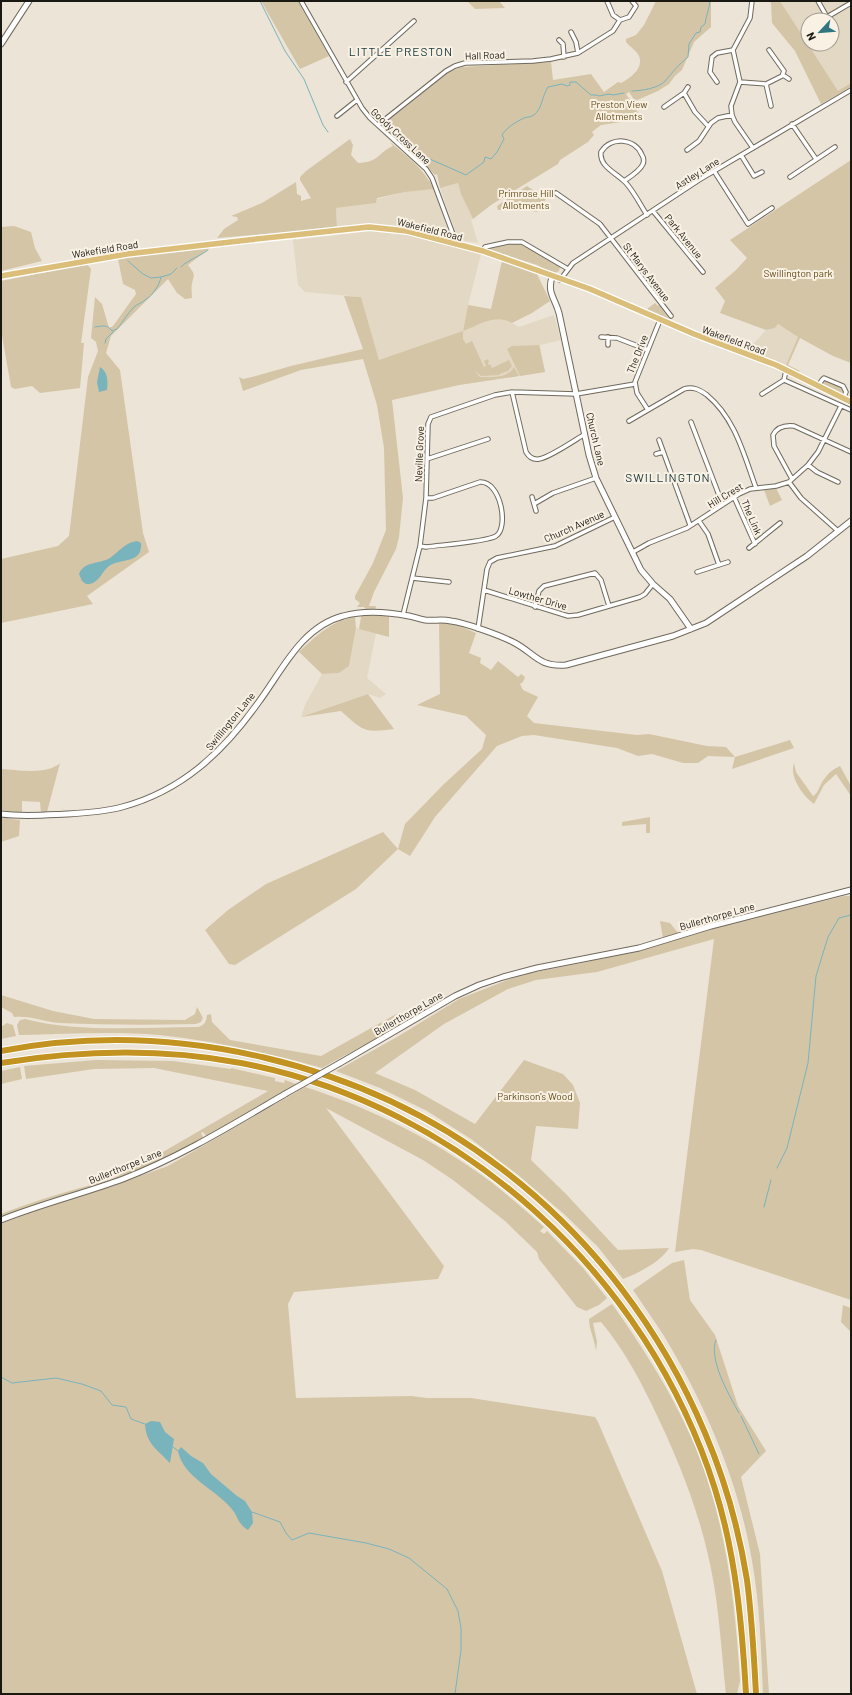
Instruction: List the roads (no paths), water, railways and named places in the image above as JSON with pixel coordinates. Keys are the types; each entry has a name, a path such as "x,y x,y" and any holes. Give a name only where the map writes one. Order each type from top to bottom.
{"highway":[{"path":"1,1051 61,1043 122,1040 187,1044 275,1060 337,1079 380,1097 454,1137 502,1169 547,1208 578,1238 627,1296 655,1336 673,1367 701,1424 727,1494 741,1546 751,1618 756,1694"},
{"path":"1,1063 61,1055 132,1052 197,1056 278,1071 317,1083 366,1102 406,1121 462,1154 518,1196 572,1246 621,1304 651,1350 684,1410 708,1466 730,1546 742,1624 746,1694"}],"main road":[{"name":"Wakefield Road","path":"1,276 127,254 369,227 407,231 483,251 560,280 590,289 660,320 674,323 761,359 851,402"}],"street":[{"path":"1,44 29,1"},
{"name":"Goody Cross Lane","path":"301,1 346,82 366,114 426,169 432,178 457,245"},
{"path":"607,1 613,15 620,20 628,18 636,7 636,4 632,1"},
{"path":"752,1 750,18 733,50 740,82 731,106 732,115 753,148"},
{"path":"818,1 827,16 851,3"},
{"name":"Hall Road","path":"378,125 446,71 455,66 469,62 518,62 564,57 578,53 613,31 620,20"},
{"path":"346,82 414,22"},
{"path":"571,32 576,42 578,53"},
{"path":"559,40 563,44 564,57"},
{"path":"716,82 710,72 712,57 717,53 733,50"},
{"path":"770,50 783,70 783,75"},
{"path":"740,82 766,84 783,75"},
{"path":"783,75 789,79"},
{"path":"766,84 771,106"},
{"path":"664,107 684,93 688,87"},
{"name":"Astley Lane","path":"560,280 573,263 611,238 714,171 851,90"},
{"path":"684,93 694,112 708,126"},
{"path":"337,116 357,100"},
{"path":"687,150 698,142 708,126 718,118 732,115"},
{"path":"792,124 816,159"},
{"path":"624,181 642,167 644,161 642,153 637,146 628,141 618,142 606,146 602,149 600,154 603,163 615,175 624,181 647,215"},
{"path":"790,177 835,147"},
{"path":"741,155 754,176 762,172"},
{"path":"714,171 748,224 772,208"},
{"name":"St Marys Avenue","path":"556,193 600,224 671,316"},
{"name":"Park Avenue","path":"654,211 703,272"},
{"path":"483,251 485,247 508,242 522,242 568,269"},
{"name":"Church Lane","path":"552,277 549,285 550,292 559,312 592,466 596,478 642,570 653,584 670,599 691,629"},
{"name":"The Drive","path":"576,394 635,384 660,320"},
{"path":"601,337 617,338 648,350"},
{"path":"608,337 608,345"},
{"path":"762,394 784,380 786,370"},
{"path":"818,386 824,378 843,386 846,392 843,399"},
{"path":"784,380 851,410"},
{"path":"635,384 637,392 648,410"},
{"path":"629,421 684,389 693,387 702,392 718,405 733,427 756,488"},
{"path":"512,392 526,452 531,458 538,460 545,458 585,434"},
{"name":"Neville Grove","path":"403,615 420,546 426,498 428,424 431,417 495,395 512,392 576,394"},
{"name":"Hill Crest","path":"632,552 657,540 676,534 699,521 734,497 756,488 776,486 791,480 808,466 818,452 841,406"},
{"path":"691,422 722,504"},
{"path":"838,531 801,498 774,446 773,435 775,431 784,426 794,426 851,452"},
{"path":"690,437 696,434"},
{"path":"427,459 488,439"},
{"path":"659,440 690,526"},
{"path":"656,454 663,452"},
{"path":"808,466 838,482"},
{"path":"534,504 553,493 596,478"},
{"path":"420,546 426,547 487,540 498,535 502,528 503,520 498,495 495,488 488,483 480,482 433,498 426,498"},
{"path":"532,497 536,511"},
{"name":"The Link","path":"734,497 755,544"},
{"name":"Church Avenue","path":"478,629 486,569 493,560 555,546 615,517"},
{"path":"699,521 708,534 719,565"},
{"name":"Swillington Lane","path":"1,814 23,816 95,812 122,807 173,786 196,771 229,741 259,702 291,655 306,638 328,622 342,616 356,613 403,615 423,620 453,621 513,642 543,662 557,666 575,664 691,629 706,623 807,556 851,521"},
{"name":"The Link","path":"749,548 780,523"},
{"path":"697,572 728,562"},
{"path":"535,607 539,591 544,586 595,573 601,580 609,606"},
{"path":"412,578 449,582"},
{"name":"Lowther Drive","path":"484,590 568,616 640,597 645,594 653,584"},
{"name":"Bullerthorpe Lane","path":"1,1220 46,1203 96,1189 157,1164 190,1148 455,996 479,985 503,976 537,968 639,948 711,926 851,890"}],"water":[{"path":"100,367 105,371 107,377 107,390 99,392 97,382"},
{"path":"137,541 141,543 141,550 135,557 109,566 97,580 90,584 86,584 82,581 79,574 85,567 110,558 125,545"},
{"path":"151,1421 160,1422 165,1432 174,1439 170,1463 150,1442 145,1424"},
{"path":"181,1447 191,1456 203,1463 211,1474 245,1501 252,1512 253,1523 248,1530 239,1522 234,1511 224,1501 200,1482 186,1468 178,1451"}],"waterway":[{"path":"260,1 285,51 304,79 323,125 328,132"},
{"path":"632,91 650,89 659,86 688,57 689,44 696,33 700,32 701,27 705,24 710,1"},
{"path":"423,156 466,175 484,162 485,157 491,159 497,152 504,139 502,135 509,127 524,118 533,116 537,112 548,87 562,84 567,86 570,85 570,82 576,82 591,95 599,96 624,93"},
{"path":"181,267 208,250"},
{"path":"128,261 143,274 151,278 161,277"},
{"path":"95,327 107,326 112,331 117,329 129,312 153,293 161,277 171,274 177,268"},
{"path":"105,343 106,339 113,332"},
{"path":"777,1168 787,1148 808,1063 816,976 828,937 839,918 851,915"},
{"path":"764,1207 771,1180"},
{"path":"716,1340 714,1348 717,1367 725,1387 739,1413"},
{"path":"1,1377 12,1383 56,1378 82,1384 101,1391 112,1405 126,1407 131,1419 145,1424"},
{"path":"741,1416 759,1454"},
{"path":"173,1447 178,1451"},
{"path":"252,1512 280,1522 292,1540 309,1533 366,1543 389,1549 409,1558 447,1589 458,1611 461,1628 461,1650 455,1694"}],"district":[{"name":"LITTLE PRESTON","path":"401,52"},
{"name":"SWILLINGTON","path":"668,478"}],"park label":[{"name":"Preston View Allotments","path":"619,110"},
{"name":"Primrose Hill Allotments","path":"526,198"},
{"name":"Swillington park","path":"798,273"},
{"name":"Parkinson's Wood","path":"535,1096"}]}
